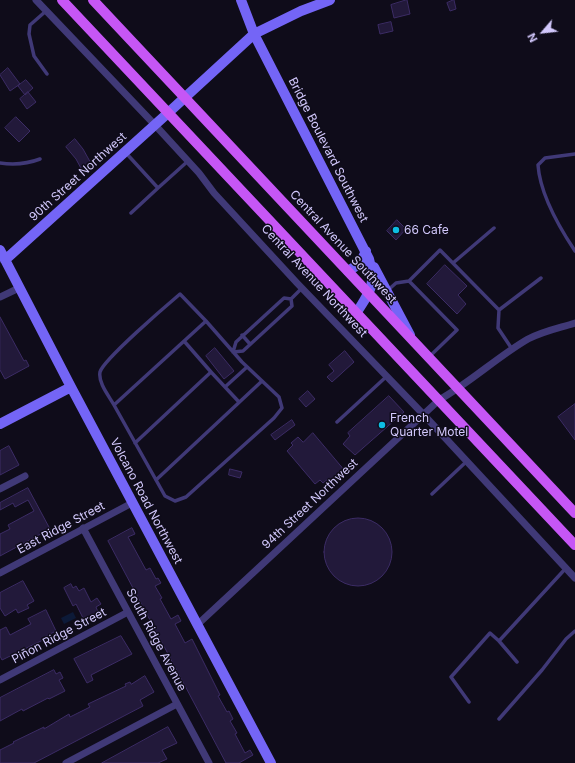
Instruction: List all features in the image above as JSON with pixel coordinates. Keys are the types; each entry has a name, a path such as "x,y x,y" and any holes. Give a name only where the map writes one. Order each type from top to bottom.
{"main road":[{"name":"Central Avenue Northwest","path":"62,0 575,545"},
{"name":"Central Avenue Southwest","path":"93,0 575,513"}],"street":[{"name":"Central Avenue Northwest","path":"36,0 155,125 188,161 214,193 302,288 423,414 575,578"},
{"name":"Bridge Boulevard Southwest","path":"241,0 254,34 368,255 373,276 369,293 357,312"},
{"name":"90th Street Northwest","path":"5,260 168,114 254,34 301,11 330,0"},
{"name":"Volcano Road Northwest","path":"0,250 71,387 271,763"},
{"path":"348,271 356,267 368,255 413,340"},
{"path":"0,298 20,288"},
{"name":"94th Street Northwest","path":"197,625 438,400 458,389 529,339 575,323"},
{"path":"0,424 71,387"},
{"path":"0,489 25,476"},
{"name":"East Ridge Street","path":"0,573 132,502"},
{"name":"South Ridge Avenue","path":"83,528 209,763"},
{"name":"Piñon Ridge Street","path":"0,680 128,612"},
{"path":"66,763 177,704"}],"lane":[{"path":"46,11 30,25 29,34 34,56 47,74"},
{"path":"125,152 158,188"},
{"path":"575,154 545,158 538,165 539,179 556,219 575,251"},
{"path":"0,163 22,164 40,159"},
{"path":"131,213 188,161"},
{"path":"453,263 494,228"},
{"path":"387,291 396,283 409,281 440,250 499,310 498,328 513,349"},
{"path":"499,310 541,278"},
{"path":"409,281 457,330 429,357"},
{"path":"291,299 302,288"},
{"path":"180,294 206,321 247,367 279,398 282,408 274,418 186,497 175,501 165,496 102,385 100,370 108,360 180,294"},
{"path":"233,352 236,342 242,335 284,298 291,299"},
{"path":"233,352 243,351 292,306 291,299"},
{"path":"114,405 206,321"},
{"path":"242,335 250,344"},
{"path":"184,341 239,402"},
{"path":"225,387 247,367"},
{"path":"135,443 211,372"},
{"path":"337,422 387,376"},
{"path":"156,480 262,381"},
{"path":"432,494 467,461"},
{"path":"499,641 566,568"},
{"path":"499,719 575,631"},
{"path":"468,702 451,677 490,633 517,662"}],"water":[{"path":"73,612 76,618 64,624 61,618"}],"building":[{"path":"407,0 410,14 394,18 391,5"},
{"path":"454,0 456,9 450,11 447,3"},
{"path":"391,22 393,31 380,34 378,25"},
{"path":"8,68 20,84 10,91 0,75"},
{"path":"26,80 33,88 25,95 18,86"},
{"path":"28,92 36,102 27,109 20,99"},
{"path":"16,117 30,131 19,142 5,128"},
{"path":"75,139 83,149 93,167 83,172 76,159 66,147"},
{"name":"66 Cafe","path":"397,220 406,229 396,240 387,231"},
{"path":"445,265 467,286 458,295 466,304 457,314 427,284"},
{"path":"0,317 24,361 26,360 29,366 5,379 0,370"},
{"path":"215,348 234,371 224,379 206,356"},
{"path":"345,351 354,362 332,382 327,377 334,371 329,365"},
{"path":"308,391 315,399 306,407 299,399"},
{"name":"French Quarter Motel","path":"389,396 404,412 355,455 343,444 350,436 348,433"},
{"path":"575,404 575,440 558,417"},
{"path":"292,420 295,425 275,440 271,435"},
{"path":"313,433 345,471 332,483 328,479 323,483 320,480 315,484 287,451 293,445 291,443 298,437 303,442"},
{"path":"9,446 19,465 0,475 0,451"},
{"path":"230,469 242,472 240,478 229,475"},
{"path":"28,488 50,529 0,556 0,534 10,529 8,525 34,511 28,500 15,507 13,503 0,510 0,503"},
{"path":"351,518 365,518 377,523 387,533 392,545 392,559 387,571 377,581 365,586 351,586 339,581 329,571 324,559 324,545 329,533 339,523"},
{"path":"132,528 135,534 128,537 146,570 150,568 156,579 158,578 161,583 155,586 162,598 160,599 171,619 178,615 181,621 175,624 185,643 192,639 220,695 218,696 227,712 229,711 233,719 230,721 237,733 235,734 245,753 250,750 253,755 239,763 226,763 108,541"},
{"path":"23,581 34,601 27,605 29,608 18,613 16,609 5,616 0,608 0,593"},
{"path":"71,584 73,588 76,586 79,591 84,588 91,602 97,598 101,604 96,607 98,612 84,620 76,604 73,606 64,588"},
{"path":"46,610 56,631 44,637 45,639 2,660 0,656 0,630 6,627 10,635 31,624 28,619"},
{"path":"121,636 132,654 91,675 93,680 87,683 74,659"},
{"path":"54,670 56,674 60,672 63,678 59,680 65,691 23,711 22,709 0,721 0,698"},
{"path":"145,676 154,692 140,700 143,706 34,763 0,763 0,750 14,743 13,742 44,727 44,729 69,714 70,717 90,707 88,704 126,686 125,684 130,682 131,684"},
{"path":"168,727 177,743 162,750 167,759 158,763 102,763"}],"place":[{"name":"66 Cafe","path":"396,230"},
{"name":"French Quarter Motel","path":"382,425"}]}
